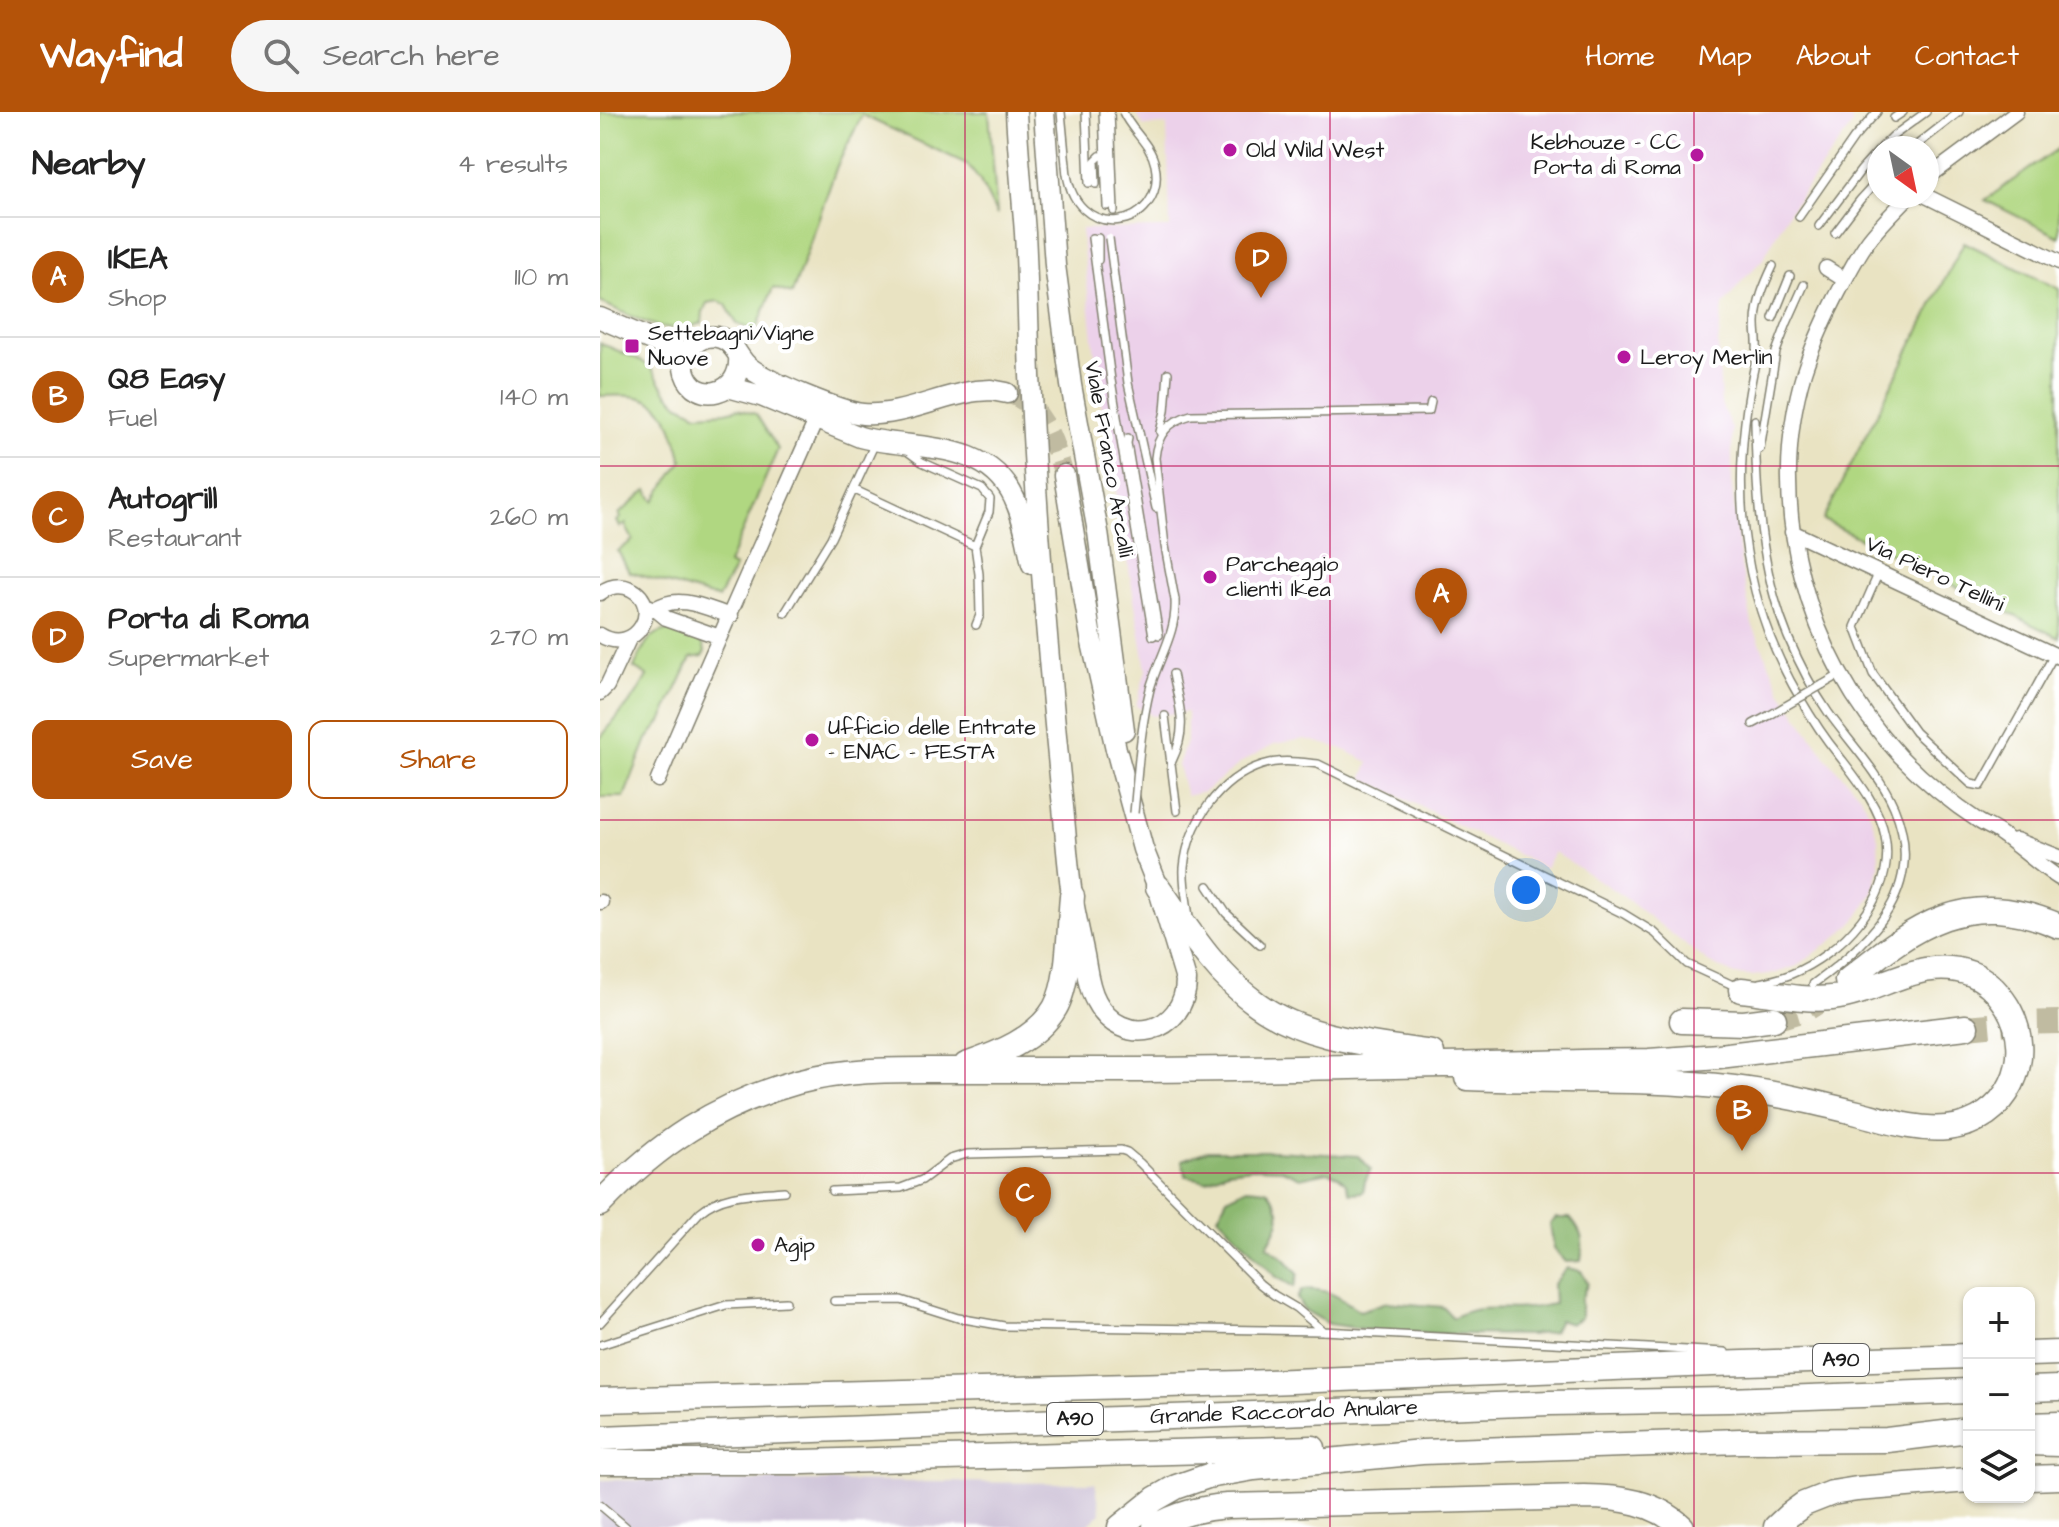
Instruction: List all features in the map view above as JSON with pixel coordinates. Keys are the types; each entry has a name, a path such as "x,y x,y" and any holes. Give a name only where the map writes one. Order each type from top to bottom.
{"highway":[{"path":"1158,887 1208,957 1232,982 1257,1004 1287,1020 1344,1039 1490,1063"},
{"path":"950,1070 1014,1044 1038,1028 1052,1012 1060,998 1064,977 1072,896"},
{"path":"1847,981 1906,936 1931,922 1960,912 1984,909 2009,911 2059,926"},
{"path":"600,1204 654,1153 695,1124 769,1091 817,1077 854,1072 1193,1070 1653,1082 1785,1096 1929,1129 1958,1126 1981,1117 2001,1100 2014,1076 2020,1044 2014,1020 1995,990 1973,974 1950,969 1918,970 1832,998 1810,999 1741,990"},
{"path":"1682,1021 1744,1023 1774,1019"},
{"path":"1193,1070 1649,1061 1966,1027"},
{"path":"600,1212 624,1179"},
{"path":"2035,1354 2059,1353"},
{"name":"Grande Raccordo Anulare","path":"600,1400 1243,1383 1547,1371 1720,1358 1963,1356"},
{"path":"2035,1389 2059,1388"},
{"name":"Grande Raccordo Anulare","path":"600,1438 1963,1391"},
{"path":"2035,1425 2059,1424"},
{"path":"1887,1440 1963,1431"},
{"path":"1120,1527 1142,1508 1187,1483 1208,1476 1271,1466 1422,1452 1740,1441 1963,1442"},
{"path":"2035,1443 2059,1444"},
{"path":"600,1462 804,1462 1302,1448 1422,1452"},
{"path":"2035,1478 2059,1477"},
{"path":"1776,1527 1804,1504 1832,1493 1963,1480"},
{"path":"1155,1527 1190,1512 1227,1506 1584,1497 1641,1503 1658,1510 1682,1527"}],"main road":[{"path":"1016,112 1044,614 1072,896 1095,1000 1112,1022 1125,1029 1139,1031 1161,1025 1180,1006 1186,987 1185,971 1143,849 1116,749 1091,638 1064,475"},
{"name":"Viale Franco Arcalli","path":"1044,112 1057,280 1071,385 1103,562 1134,813"},
{"path":"600,318 686,355"},
{"path":"1007,393 983,390 881,414 857,413 750,369 730,343 713,336 696,341 686,355 685,372 695,387 711,392 728,387 761,396 844,432 876,441 953,451 975,459 998,476 1018,508 1044,614"},
{"path":"728,387 738,374 739,357"}],"street":[{"path":"1939,169 2016,112"},
{"path":"1939,202 2059,262"},
{"path":"1898,208 1866,244 1845,280 1814,344 1800,387 1789,483 1792,532 1802,578 1817,626 1841,674 1863,710 1899,755 1938,791 2059,878"},
{"path":"1826,268 1845,280"},
{"path":"658,780 816,420"},
{"name":"Via Piero Tellini","path":"1792,532 2057,656"},
{"path":"600,593 614,586 622,586 636,592 666,618 720,637"},
{"path":"650,607 676,601 687,602 731,616"},
{"path":"600,635 614,641 629,639 645,621 650,607"},
{"path":"600,693 607,686 629,639"},
{"path":"2001,834 2059,857"}],"lane":[{"path":"1061,112 1066,165 1074,199 1090,215 1119,221 1139,211 1150,199 1156,167 1146,145 1123,112"},
{"path":"1086,112 1092,184 1095,161 1100,156"},
{"path":"1103,112 1110,209 1110,112"},
{"path":"1799,217 1854,138 1877,112"},
{"path":"1894,118 1903,112"},
{"path":"1893,136 1926,112"},
{"path":"1928,136 1959,112"},
{"path":"1819,226 1867,163"},
{"path":"1835,233 1867,192"},
{"path":"1095,238 1095,265 1111,380 1156,636 1128,438"},
{"path":"1109,238 1128,383 1175,600 1175,621 1148,700 1134,813"},
{"path":"1192,935 1183,872 1187,848 1198,822 1212,798 1240,776 1262,765 1284,761 1318,764 1624,914 1655,933 1687,964 1741,990 1809,965 1844,938 1863,918 1882,883 1886,857 1883,829 1868,796 1819,728 1781,665 1748,565 1741,515 1741,464 1750,385 1758,348 1755,320 1761,294 1773,266"},
{"path":"1773,318 1790,276"},
{"path":"1757,467 1776,352 1804,285"},
{"path":"1164,545 1156,445 1165,411 1168,373"},
{"path":"1156,445 1169,425 1191,415 1404,411 1430,407"},
{"path":"1755,420 1760,523 1779,613 1816,693 1873,772 1894,806 1903,833 1904,862 1892,908 1864,942 1813,984"},
{"path":"785,613 831,538 876,441"},
{"path":"899,445 922,462 982,489 990,499 989,512 975,546 980,615 976,625"},
{"path":"855,490 975,546"},
{"path":"1879,572 1855,627 1873,674 1915,732 1971,784 1981,786 2057,656"},
{"path":"1171,763 1183,721 1173,674"},
{"path":"1753,724 1841,674"},
{"path":"1165,716 1177,811"},
{"path":"1208,886 1226,913 1260,945"},
{"path":"832,1191 901,1188 922,1180 950,1159 967,1154 1127,1152 1266,1290 1296,1308 1323,1331"},
{"path":"600,1323 710,1204 728,1197 784,1191"},
{"path":"834,1301 901,1300 958,1318 1004,1326 1443,1336 1665,1350 1720,1358"},
{"path":"600,1345 726,1305 786,1302"},
{"path":"1757,1353 1895,1359"},
{"path":"600,1505 626,1527"}],"shaded area":[{"path":"1135,112 1851,112 1852,125 1788,213 1763,259 1723,306 1718,343 1721,404 1732,429 1732,489 1752,624 1782,693 1828,760 1861,796 1878,838 1879,867 1873,893 1855,921 1797,966 1776,973 1735,975 1708,962 1620,894 1554,852 1545,868 1363,778 1369,762 1340,748 1305,739 1274,744 1242,762 1204,792 1186,796 1178,765 1187,739 1187,712 1153,716 1136,706 1146,670 1098,384 1081,229 1170,228 1167,125 1144,126"},
{"path":"600,1480 1095,1483 1101,1513 1086,1527 600,1527"}],"green space":[{"path":"600,112 989,112 997,215 980,181 967,164 862,115 837,166 792,294 773,288 756,331 737,324 726,305 719,301 707,303 702,323 675,328 650,324 600,302"},
{"path":"2059,148 2059,237 1985,200"},
{"path":"1964,242 2059,289 2059,638 1823,520"},
{"path":"600,343 642,361 652,369 678,404 698,414 738,409 756,414 778,449 728,564 735,567 718,598 629,572 618,551 633,540 625,525 627,523 620,527 617,521 621,518 619,514 647,490 654,501 682,461 672,427 658,406 636,397 600,396"},
{"path":"678,629 699,639 704,646 703,656 691,658 661,722 647,739 624,797 600,797 600,738 636,695 647,676 634,668 645,645 660,632"},
{"path":"1207,1151 1358,1156 1371,1169 1363,1192 1350,1193 1345,1182 1328,1172 1300,1178 1280,1169 1253,1168 1227,1171 1206,1181 1186,1176 1182,1160"},
{"path":"1247,1188 1267,1190 1277,1205 1278,1224 1267,1246 1285,1259 1298,1274 1294,1287 1275,1276 1218,1216 1227,1198"},
{"path":"1556,1218 1570,1218 1578,1228 1582,1243 1581,1261 1566,1262 1554,1249 1550,1224"},
{"path":"1567,1268 1581,1271 1588,1283 1581,1299 1581,1318 1570,1324 1559,1320 1553,1332 1530,1335 1393,1333 1329,1324 1303,1309 1297,1298 1302,1290 1319,1290 1333,1294 1360,1311 1387,1302 1443,1307 1453,1318 1480,1309 1531,1308 1554,1304 1553,1285"}],"tunnel":[{"path":"1007,393 1020,399 1039,415 1051,437 1064,475"},
{"path":"1774,1019 1807,1009 1829,995"},
{"path":"1966,1027 2059,1022"}],"place":[{"name":"Old Wild West","path":"1230,150"},
{"name":"Kebhouze - CC Porta di Roma","path":"1697,155"},
{"name":"Porta di Roma","path":"1261,298"},
{"name":"Settebagni/Vigne Nuove","path":"632,346"},
{"name":"Leroy Merlin","path":"1624,357"},
{"name":"Parcheggio clienti Ikea","path":"1210,577"},
{"name":"IKEA","path":"1441,634"},
{"name":"Ufficio delle Entrate - ENAC - FESTA","path":"812,740"},
{"name":"Q8 Easy","path":"1742,1151"},
{"name":"Autogrill","path":"1025,1233"},
{"name":"Agip","path":"758,1245"}]}
